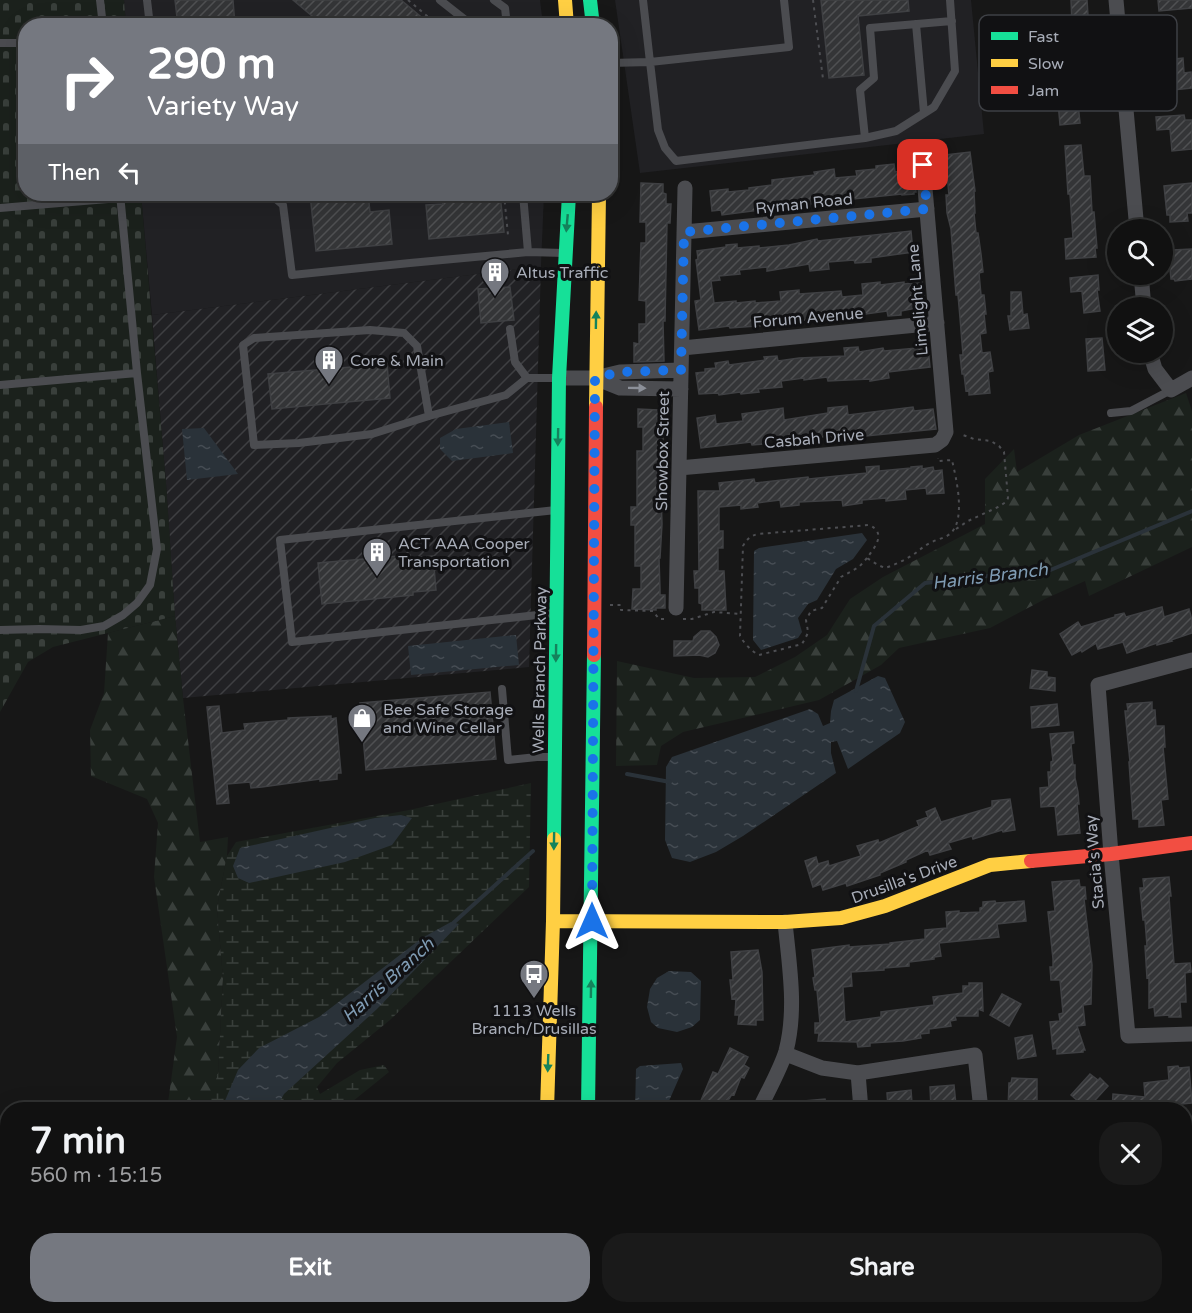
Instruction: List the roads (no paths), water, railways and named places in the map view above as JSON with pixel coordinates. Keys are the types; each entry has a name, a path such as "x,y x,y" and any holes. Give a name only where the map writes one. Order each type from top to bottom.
{"main road":[{"path":"565,0 566,18"},
{"path":"580,0 582,18"},
{"path":"590,0 592,18"},
{"name":"Wells Branch Parkway","path":"547,1102 553,921 559,378 568,201"},
{"path":"588,1102 592,921 598,201"},
{"name":"Drusilla's Drive","path":"553,921 785,922 841,918 885,906 990,865 1111,854 1192,843"}],"street":[{"path":"1116,0 1117,15"},
{"path":"1126,111 1136,219"},
{"name":"Limelight Lane","path":"923,165 937,323 952,432"},
{"name":"Showbox Street","path":"676,608 685,188"},
{"name":"Ryman Road","path":"684,232 927,209"},
{"name":"Forum Avenue","path":"682,348 937,323"},
{"path":"1153,363 1155,369 1171,390 1192,378"},
{"path":"559,378 595,378 620,372 681,370"},
{"path":"595,378 620,388 681,389"},
{"name":"Casbah Drive","path":"679,468 935,445 952,432"},
{"name":"Stacia's Way","path":"1192,660 1098,685 1128,1036 1192,1034"},
{"path":"763,1102 786,1054 790,1033 791,995 785,922"},
{"path":"786,1054 822,1068 858,1073 975,1056 980,1102"},
{"path":"858,1073 860,1102"}],"lane":[{"path":"100,0 102,18"},
{"path":"147,0 149,18"},
{"path":"440,0 463,18"},
{"path":"494,0 505,8 506,18"},
{"path":"643,0 658,130 665,147 676,161 865,138 896,131 934,106 955,71 950,0"},
{"path":"618,63 650,62 789,47 784,0"},
{"path":"865,138 860,90 874,78 870,28 952,21"},
{"path":"916,24 924,113"},
{"path":"0,43 18,43"},
{"path":"0,208 70,201"},
{"path":"0,630 39,628 81,630 104,626 123,615 137,603 150,585 156,549 120,201"},
{"path":"279,201 284,205 291,275 528,252 564,253"},
{"path":"524,201 528,252"},
{"path":"510,328 515,362 527,378"},
{"path":"429,416 417,346 404,333 370,330 254,338 243,345 254,445 299,443 372,434 506,395 527,378 559,378"},
{"path":"0,385 137,373"},
{"path":"1112,413 1131,411 1171,390"},
{"path":"556,613 292,642 280,540 557,510"},
{"path":"502,689 508,760 555,758"}],"water":[{"path":"509,422 513,453 452,461 440,449 440,438 456,429"},
{"path":"204,428 238,474 187,480 182,429"},
{"path":"862,533 867,540 853,559 836,569 817,600 808,604 798,618 802,632 798,638 761,650 753,640 754,551 759,548"},
{"path":"516,635 519,665 411,675 408,646"},
{"path":"878,676 885,678 905,722 900,733 848,769 837,741 831,742 836,773 716,852 690,862 672,858 665,840 666,767 672,757 810,709 818,714 823,726 830,723 834,700"},
{"path":"401,815 412,818 392,845 345,862 249,883 238,878 233,866 240,848 375,818"},
{"path":"451,922 459,924 377,1009 284,1094 280,1102 224,1102 238,1070 259,1048 319,1017 422,938"},
{"path":"669,971 691,972 701,981 700,1020 692,1027 677,1032 658,1028 651,1022 647,1007 650,989 657,978"},
{"path":"681,1063 683,1069 669,1102 635,1102 636,1069 640,1066"}],"waterway":[{"name":"Harris Branch","path":"856,691 874,626 925,583 1048,571 1192,511"},
{"name":"Harris Branch","path":"627,774 670,782"},
{"name":"Harris Branch","path":"451,925 533,851"}],"place":[{"name":"Altus Traffic","path":"495,298"},
{"name":"Core & Main","path":"329,386"},
{"name":"ACT AAA Cooper Transportation","path":"377,578"},
{"name":"Bee Safe Storage and Wine Cellar","path":"362,744"},
{"name":"1113 Wells Branch/Drusillas","path":"534,1000"}]}
